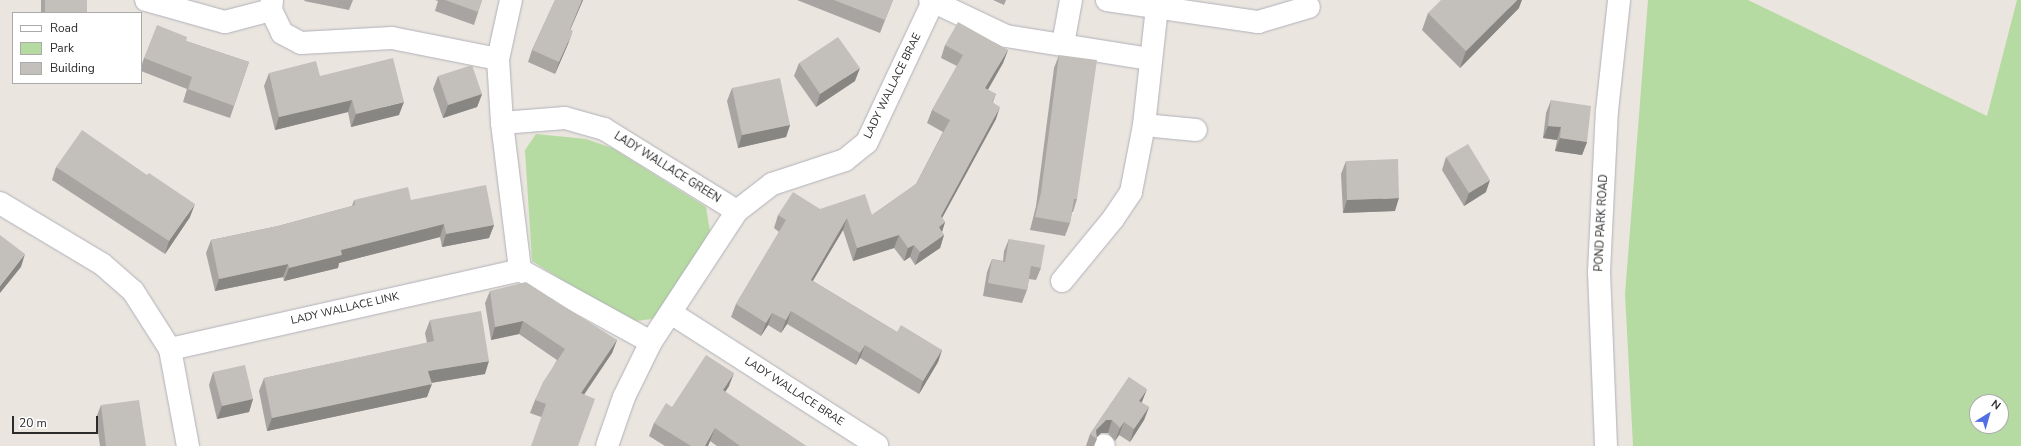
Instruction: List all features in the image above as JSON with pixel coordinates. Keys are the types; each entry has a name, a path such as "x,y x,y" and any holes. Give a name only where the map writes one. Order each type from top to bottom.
{"street":[{"path":"146,0 225,22 271,5 282,33 301,43 392,38 498,59"},
{"path":"511,0 498,59 502,123 520,270 651,342"},
{"path":"1063,44 1072,0"},
{"path":"1107,0 1258,22 1310,7"},
{"name":"POND PARK ROAD","path":"1606,446 1599,272 1608,111 1619,0"},
{"path":"932,1 1006,36 1150,59"},
{"name":"LADY WALLACE BRAE","path":"607,446 624,397 651,342 737,211 772,184 845,160 867,142 932,1"},
{"path":"1062,281 1113,219 1131,192 1144,125 1150,59 1157,8"},
{"name":"LADY WALLACE GREEN","path":"502,123 565,118 604,130 737,211"},
{"path":"1144,125 1196,130"},
{"path":"0,203 102,264 134,291 170,349 188,446"},
{"name":"LADY WALLACE LINK","path":"170,349 520,270"},
{"name":"LADY WALLACE BRAE","path":"671,313 877,445"}],"green space":[{"path":"1648,0 1748,0 1987,116 2017,0 2021,0 2021,446 1633,446 1625,294"},
{"path":"536,134 586,139 612,148 706,207 710,231 659,318 629,322 532,261 525,150"}],"building":[{"path":"45,0 87,0 87,12 45,12"},
{"path":"445,0 482,0 478,12"},
{"path":"555,0 582,0 570,29 573,31 559,62 532,50"},
{"path":"834,0 893,0 885,20"},
{"path":"1441,0 1517,0 1466,51 1428,13"},
{"path":"958,22 1008,50 985,88 996,94 992,102 1000,107 941,216 945,222 939,227 944,235 920,252 914,245 908,248 899,235 857,248 847,218 811,280 897,332 901,325 942,350 923,381 865,345 860,353 791,311 786,320 772,313 766,323 736,304 786,220 778,215 793,192 820,209 865,194 872,215 916,184 950,120 932,110 963,55 945,45"},
{"path":"157,25 187,37 186,41 249,62 234,106 188,89 192,77 144,58"},
{"path":"838,37 860,68 820,94 799,63"},
{"path":"1059,55 1097,60 1077,199 1074,199 1070,223 1035,217 1041,193"},
{"path":"393,58 404,102 356,114 352,100 279,117 269,73 316,61 320,76"},
{"path":"472,65 482,94 448,105 438,76"},
{"path":"780,78 790,125 742,135 732,88"},
{"path":"1551,100 1591,106 1587,142 1560,138 1561,127 1548,126"},
{"path":"82,130 147,175 149,173 195,204 169,241 56,167"},
{"path":"1468,144 1490,180 1469,193 1446,157"},
{"path":"1398,159 1399,198 1347,200 1346,161"},
{"path":"486,185 494,225 446,234 444,224 341,250 342,255 289,268 288,264 219,279 211,240 278,226 355,205 354,200 408,187 411,200"},
{"path":"0,235 25,254 0,286"},
{"path":"1009,239 1045,245 1041,268 1031,266 1027,290 988,283 992,259 1005,262"},
{"path":"526,282 617,340 581,393 595,399 578,446 531,446 546,404 535,400 543,382 565,349 523,321 495,327 490,291"},
{"path":"481,311 489,361 428,371 432,384 272,418 264,378 434,341 430,320"},
{"path":"706,355 734,373 723,390 806,446 740,446 715,428 705,446 691,446 654,423 666,403 672,407"},
{"path":"245,365 253,399 222,406 213,372"},
{"path":"1129,377 1147,389 1139,401 1149,407 1134,429 1124,422 1120,428 1112,420 1106,420 1096,430 1097,439 1090,434"},
{"path":"139,400 146,446 106,446 101,405"}]}
